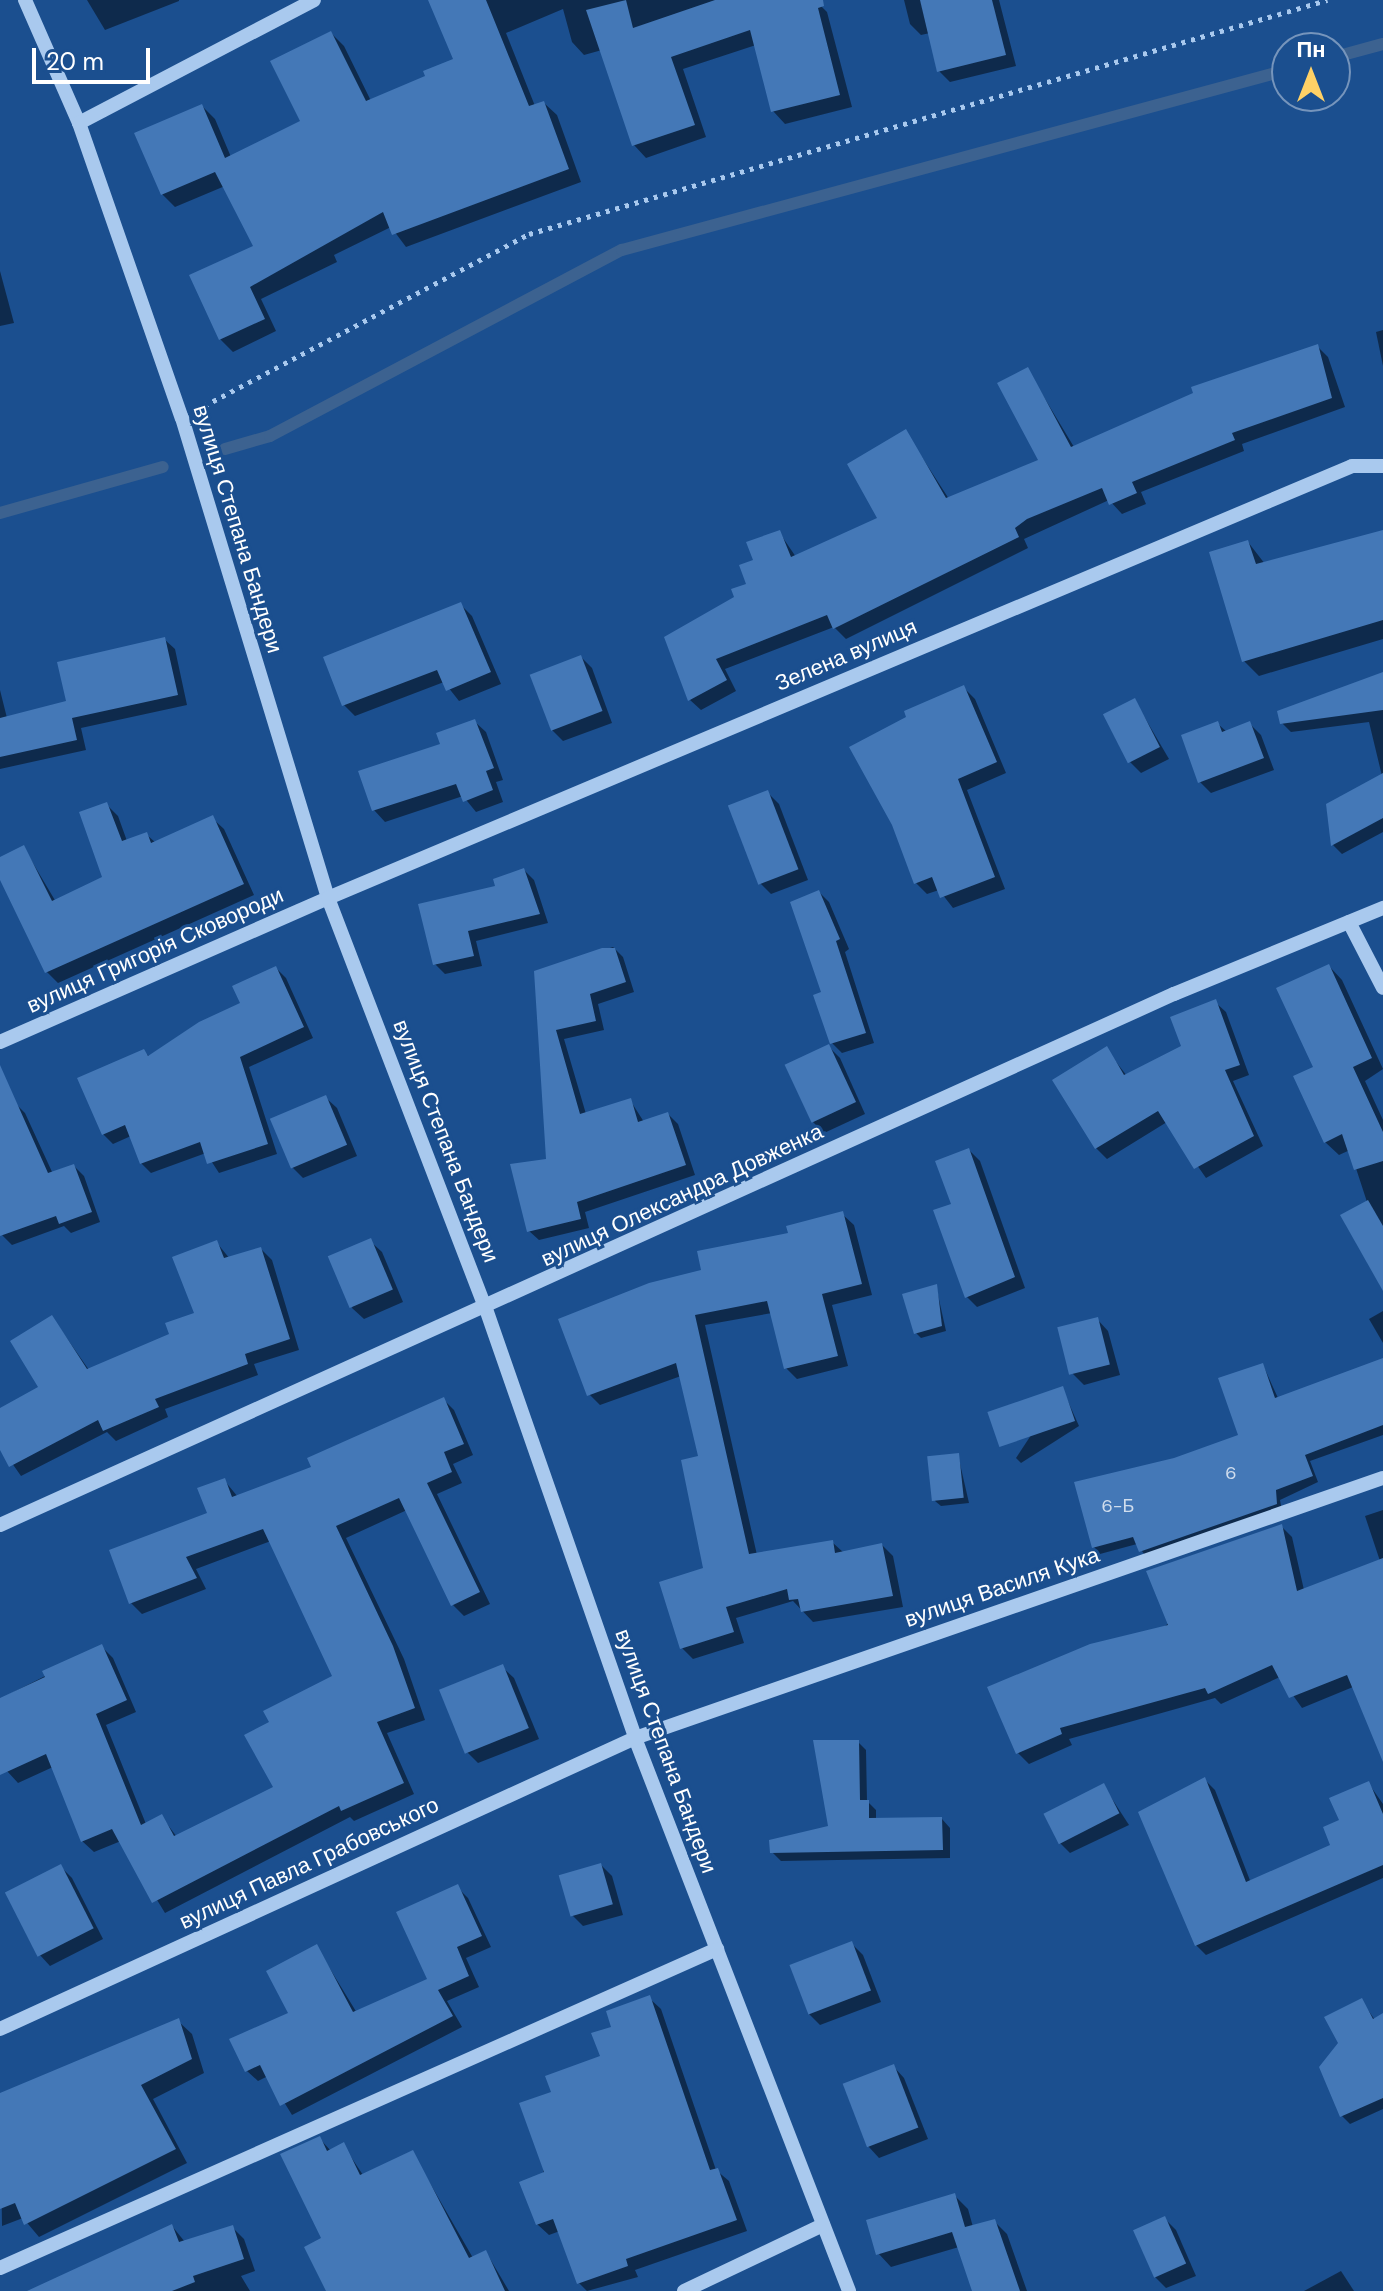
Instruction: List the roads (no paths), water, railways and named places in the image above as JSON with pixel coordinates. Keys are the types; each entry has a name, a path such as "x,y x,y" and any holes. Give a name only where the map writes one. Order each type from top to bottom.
{"street":[{"name":"вулиця Степана Бандери","path":"25,0 79,123 182,418 328,898 486,1309 635,1738 849,2291"},
{"path":"79,123 314,0"},
{"name":"Зелена вулиця","path":"328,898 1352,466 1383,466"},
{"name":"вулиця Григорія Сковороди","path":"0,1042 328,898"},
{"name":"вулиця Олександра Довженка","path":"0,1525 486,1309 1174,994 1383,908"},
{"path":"1349,922 1383,988"},
{"name":"вулиця Василя Кука","path":"635,1738 1383,1478"},
{"name":"вулиця Павла Грабовського","path":"0,2029 635,1738"},
{"path":"0,2268 717,1949"},
{"path":"684,2291 823,2225"}],"waterway":[{"path":"1351,53 1383,44"},
{"path":"225,449 270,436 622,250 1271,74"},
{"path":"0,513 163,467"}]}
